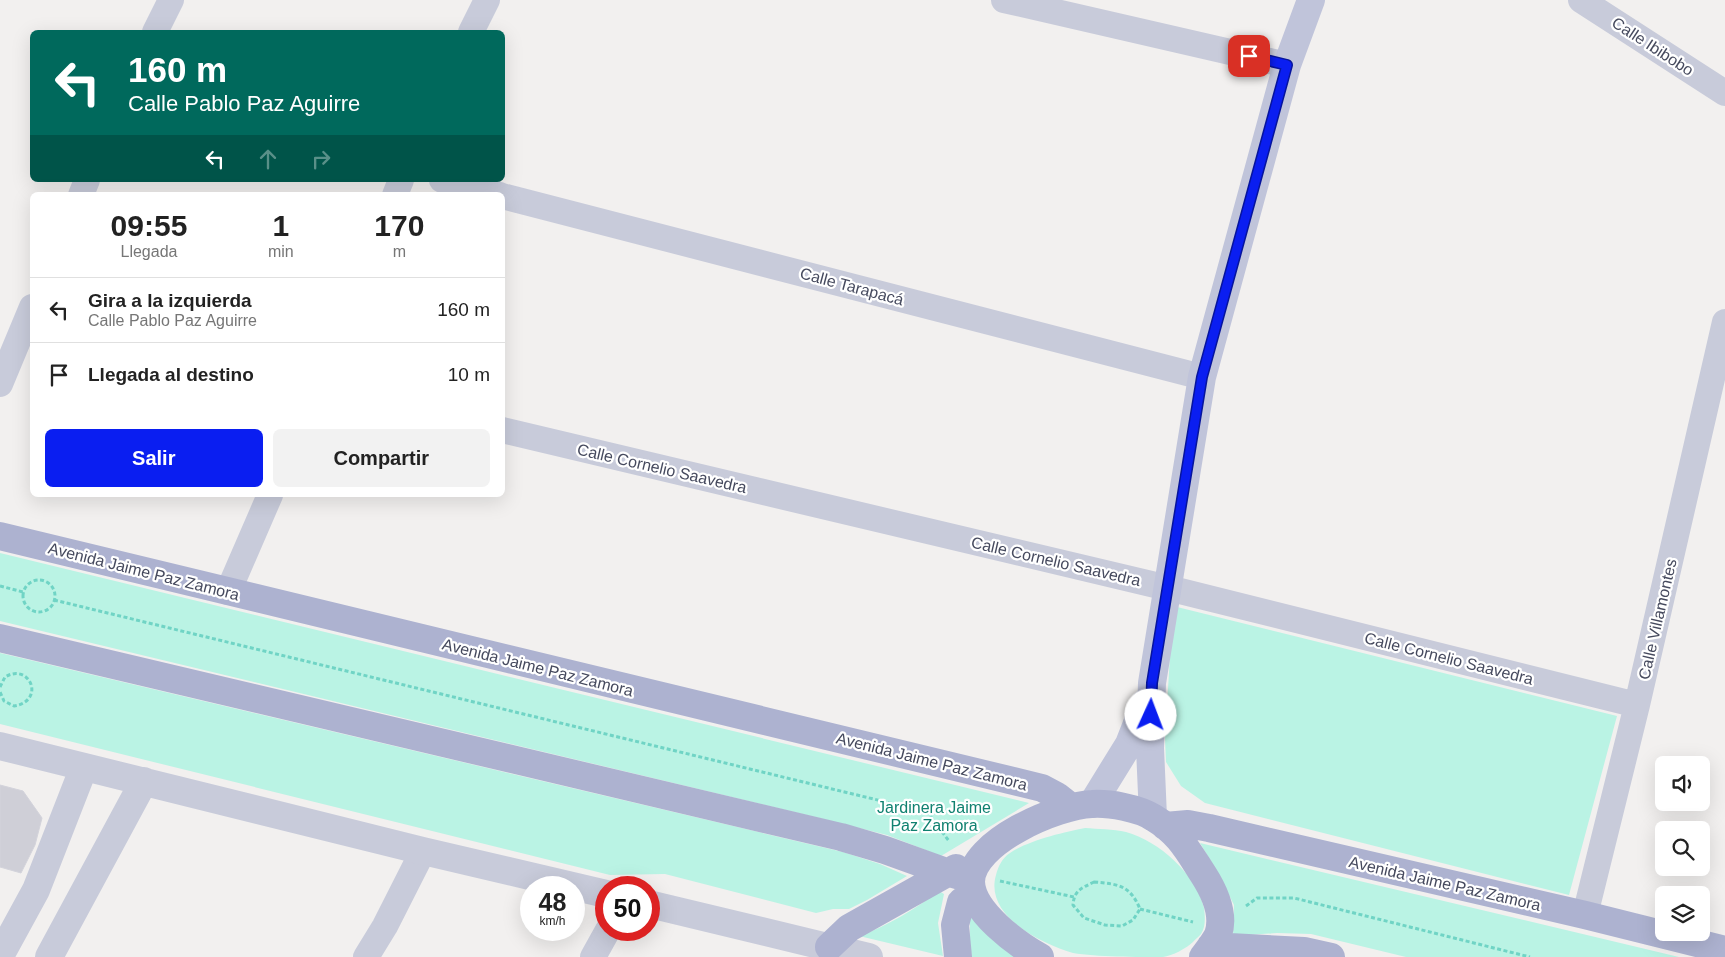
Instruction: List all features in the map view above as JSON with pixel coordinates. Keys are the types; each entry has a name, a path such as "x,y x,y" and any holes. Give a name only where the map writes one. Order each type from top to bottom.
{"main road":[{"path":"1159,821 1150,748 1152,683 1202,377 1287,65 1311,0"},
{"name":"Avenida Jaime Paz Zamora","path":"0,536 1042,788 1081,806"},
{"path":"0,638 841,837 968,874 987,915 1008,936 1040,957"},
{"path":"1081,806 1129,744 1152,683"},
{"path":"958,957 955,925 968,874 984,854 994,844 1017,828 1048,814 1081,806 1127,807 1159,821 1180,838 1208,882 1218,906 1220,920 1218,934 1207,952"},
{"name":"Avenida Jaime Paz Zamora","path":"1159,821 1209,828 1585,915 1725,950"},
{"path":"827,952 849,928 968,874"},
{"path":"1207,952 1304,951 1331,957"}],"street":[{"path":"156,30 171,0"},
{"path":"472,30 487,0"},
{"path":"1004,0 1287,65"},
{"name":"Calle Ibibobo","path":"1581,0 1725,93"},
{"name":"Calle Tarapacá","path":"450,182 489,192"},
{"name":"Calle Tarapacá","path":"505,196 1202,377"},
{"path":"0,384 30,313"},
{"name":"Calle Villamontes","path":"1585,915 1637,705 1725,322"},
{"name":"Calle Cornelio Saavedra","path":"505,431 1168,588 1637,705"},
{"path":"228,592 269,497"},
{"path":"0,746 423,851 595,891"},
{"path":"0,956 36,890 84,767"},
{"path":"49,957 144,782"},
{"path":"366,957 385,926 423,851"},
{"path":"660,907 827,952 869,957"},
{"path":"594,957 602,941"}],"path":[{"path":"43,580 52,586 54,600 48,609 43,611 32,610 24,602 23,592 25,587 33,581 43,580"},
{"path":"0,586 23,592"},
{"path":"54,600 927,812 968,874 1074,897"},
{"path":"0,687 5,677 15,673 28,679 32,689 29,699 25,703 14,706 4,701 0,692"},
{"path":"1140,909 1133,920 1122,926 1105,925 1084,918 1073,905 1074,897 1081,888 1094,882 1115,884 1130,892 1140,909 1194,923"},
{"path":"1242,909 1258,898 1294,898 1530,957"}],"green space":[{"name":"Jardinera Jaime Paz Zamora","path":"0,553 1029,803 941,856 887,835 819,818 0,621"},
{"path":"1173,606 1617,716 1569,895 1205,803 1181,786 1166,762 1165,739"},
{"name":"Jardinera Jaime Paz Zamora","path":"0,653 843,852 880,864 907,876 849,909 833,909 816,913 665,874 610,875 0,724"},
{"name":"Jardinera Jaime Paz Zamora","path":"1085,828 1121,831 1138,836 1163,851 1185,871 1200,895 1204,908 1204,928 1200,935 1187,947 1163,957 1105,956 1073,953 1060,949 1018,926 999,903 995,890 996,875 1003,860 1010,853 1036,841"},
{"path":"1200,843 1679,957 1406,957 1311,934 1277,933 1233,936 1234,905"},
{"path":"939,891 944,894 938,923 943,956 859,936 901,916"},
{"path":"970,916 1021,957 972,957 970,947"}],"building":[{"path":"0,785 23,791 42,818 35,845 21,873 0,867"}],"route":[{"path":"1151,715 1152,683 1202,377 1287,65 1249,56"}]}
